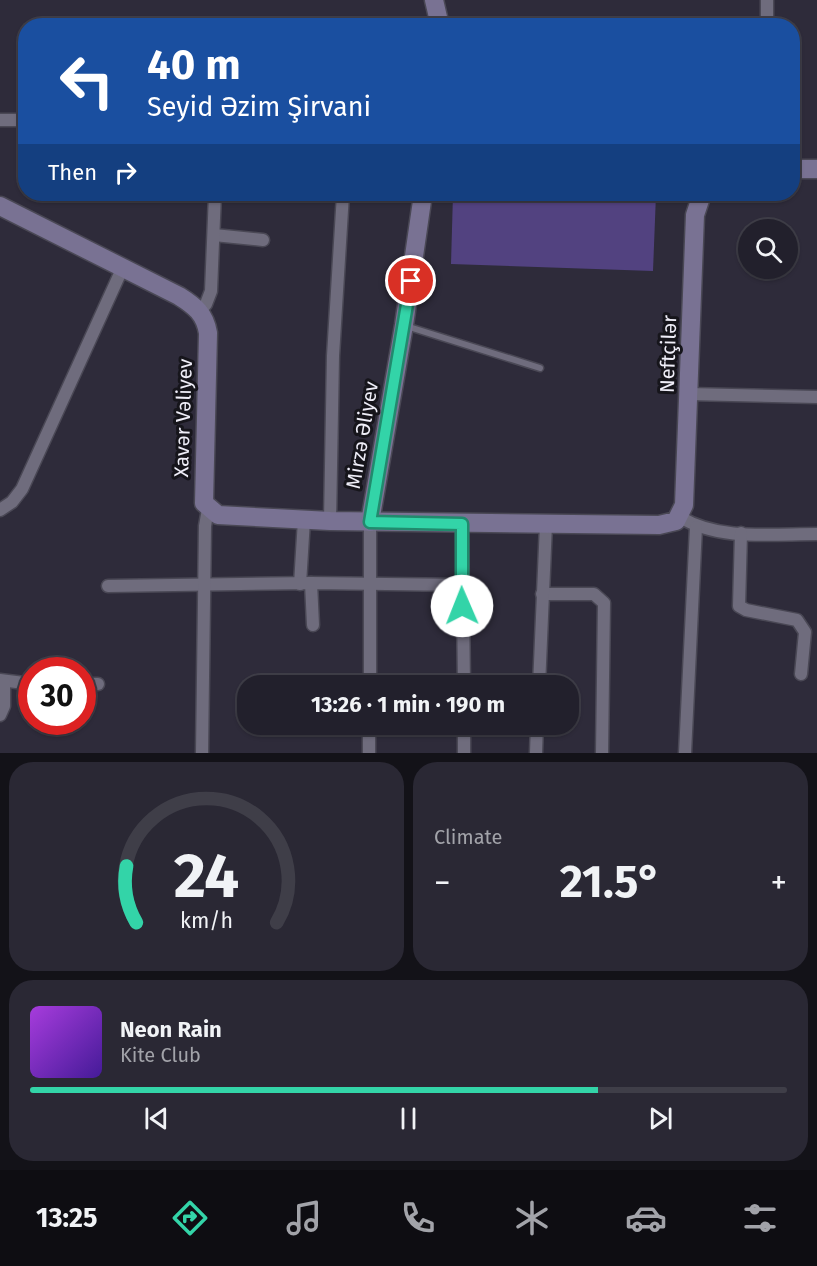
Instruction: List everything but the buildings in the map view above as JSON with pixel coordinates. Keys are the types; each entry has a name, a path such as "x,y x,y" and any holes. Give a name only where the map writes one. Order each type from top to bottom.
{"street":[{"path":"434,0 438,18"},
{"path":"766,18 767,0"},
{"path":"0,120 18,120"},
{"path":"800,169 817,169"},
{"path":"0,206 179,296 200,311 206,304 210,291 215,201"},
{"path":"330,521 333,356 343,201"},
{"name":"Mirzə Əliyev","path":"370,675 372,585 370,522 404,325 422,201"},
{"name":"Neftçilər","path":"680,517 684,505 695,215 700,201"},
{"path":"214,235 263,240"},
{"path":"0,510 12,502 22,489 123,267"},
{"name":"Xavər Vəliyev","path":"200,311 206,320 208,333 203,491 204,503 208,509 205,526 202,753"},
{"path":"689,394 817,397"},
{"path":"208,509 218,515 330,521 462,524 659,525 671,523 680,517 696,527 741,533 817,534"},
{"path":"304,520 306,583 313,625"},
{"path":"462,524 465,675"},
{"path":"539,675 546,524"},
{"path":"685,753 696,527"},
{"path":"741,533 739,606 746,610 797,620 805,632 801,674"},
{"path":"108,586 306,583 462,585"},
{"path":"542,594 594,594 603,603 602,753"},
{"path":"0,715 4,706 2,681 18,683"},
{"path":"369,735 369,753"},
{"path":"464,735 464,753"},
{"path":"536,753 537,735"}],"lane":[{"path":"404,325 540,368"}],"shaded area":[{"path":"453,201 656,201 653,271 451,264"}],"route":[{"path":"411,281 370,522 462,524 462,606"}]}
